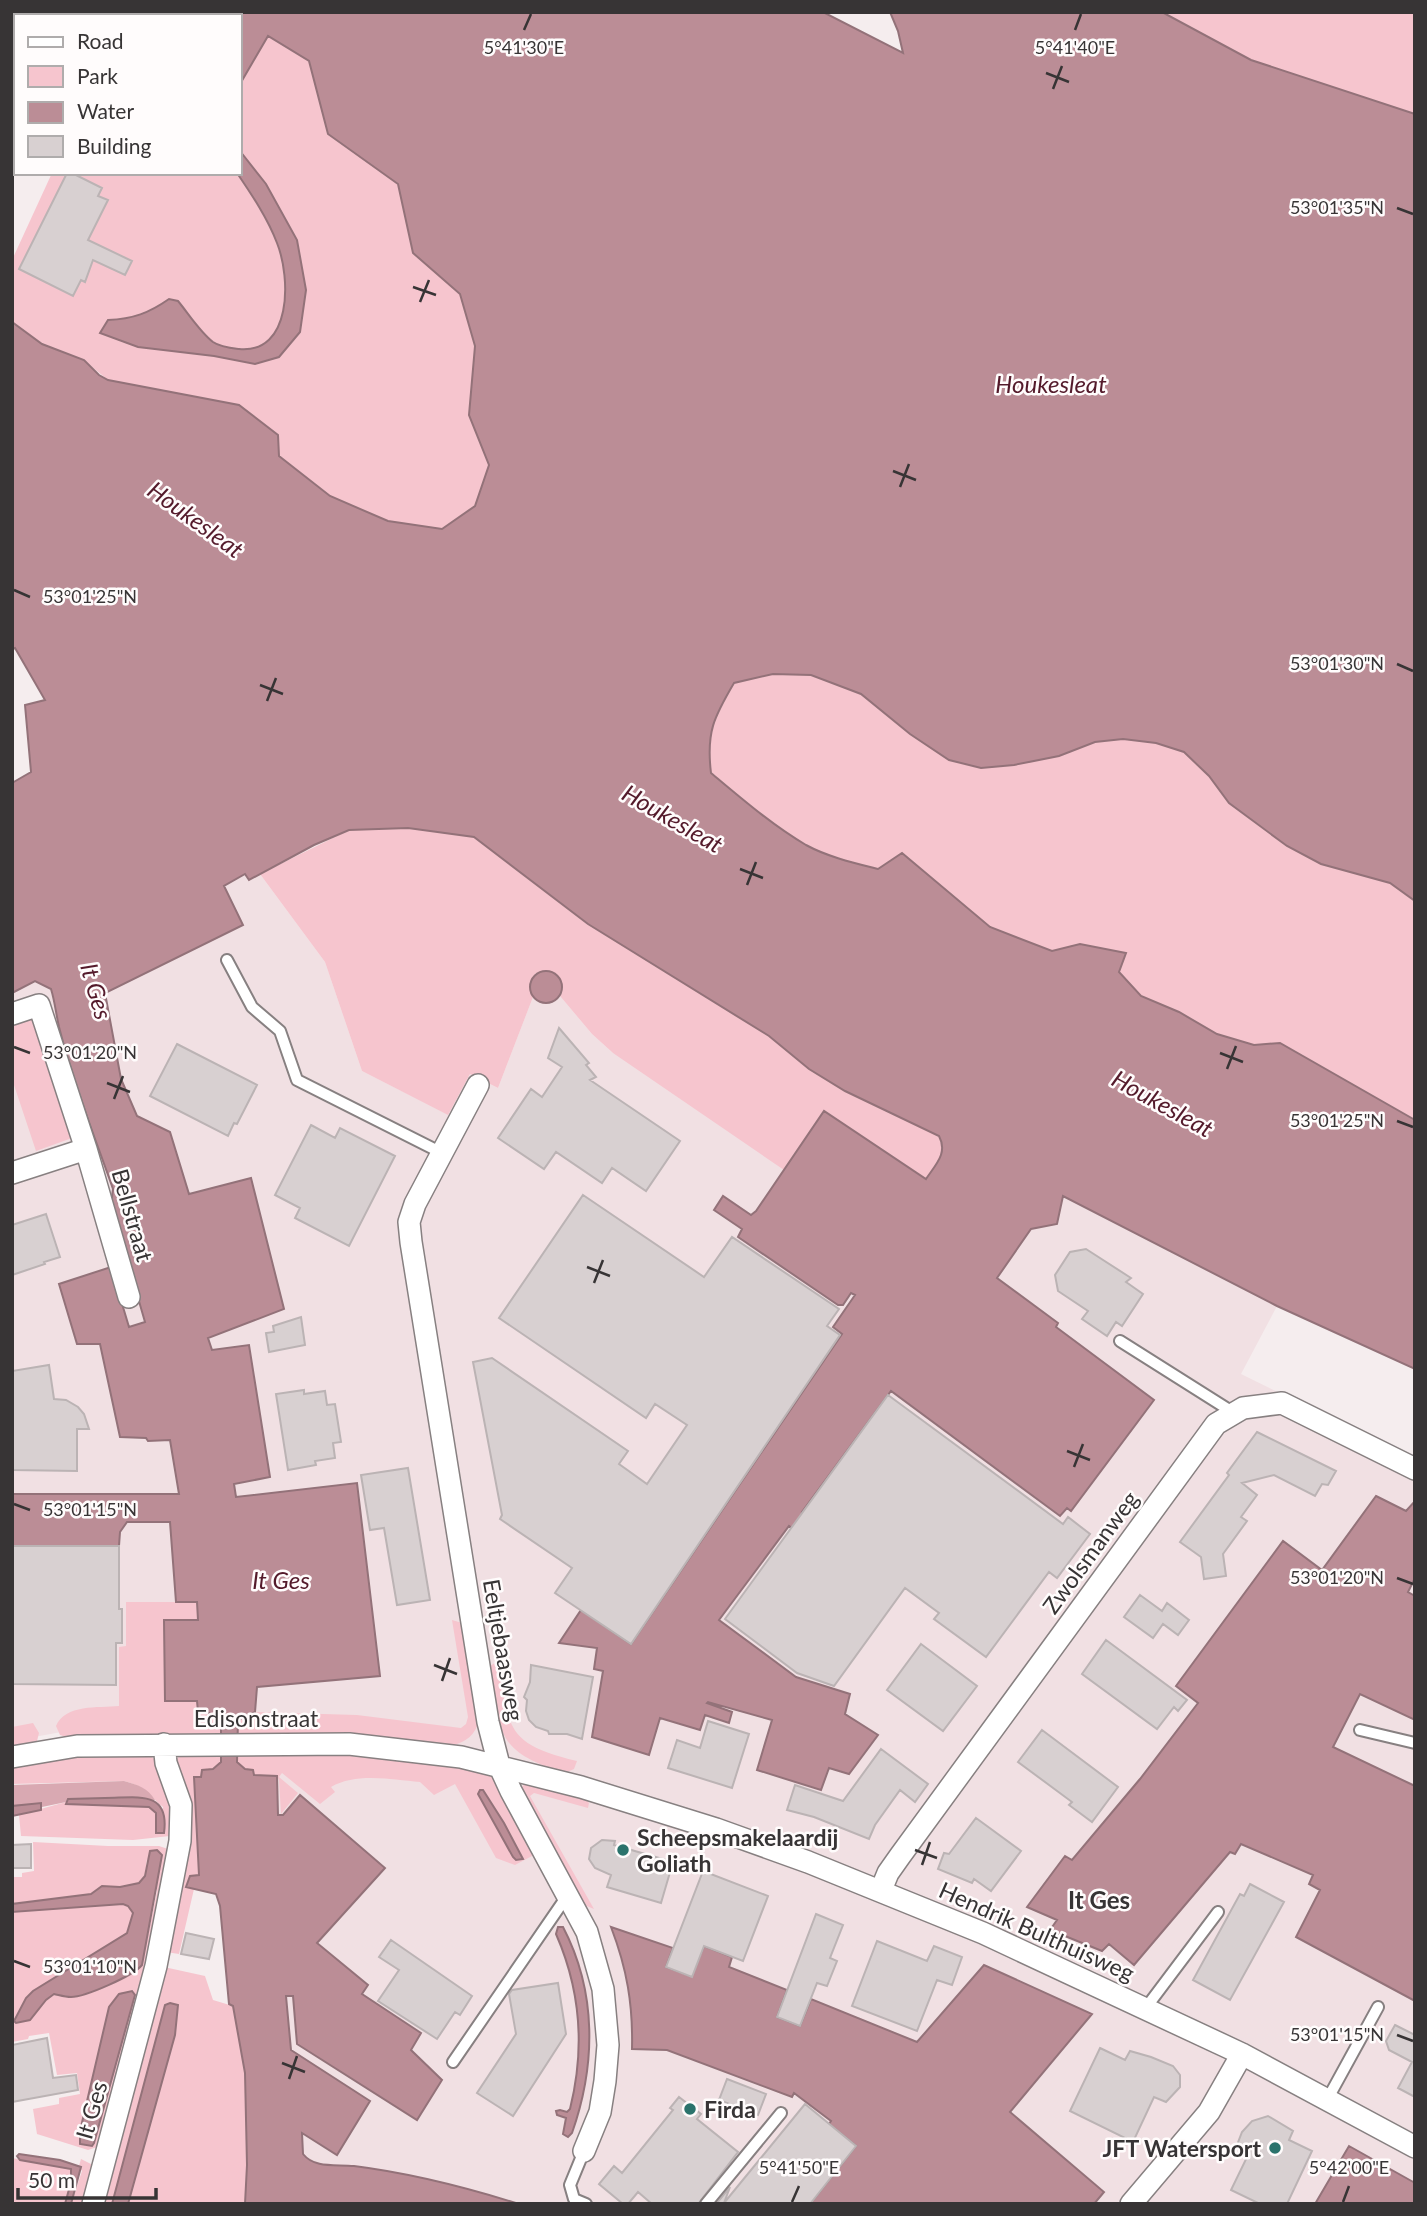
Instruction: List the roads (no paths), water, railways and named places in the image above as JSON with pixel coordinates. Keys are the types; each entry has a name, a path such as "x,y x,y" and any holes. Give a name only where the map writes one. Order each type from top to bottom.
{"street":[{"name":"Bellstraat","path":"12,1014 39,1005 86,1149 129,1297"},
{"name":"Eeltjebaasweg","path":"478,1085 415,1204 409,1222 488,1722 499,1765 511,1791 587,1931 603,1989 608,2045 605,2081 600,2112 584,2151"},
{"name":"Bellstraat","path":"12,1173 86,1149"},
{"name":"Zwolsmanweg","path":"881,1890 888,1873 900,1856 1216,1424 1244,1408 1282,1403 1415,1469"},
{"name":"It Ges","path":"93,2204 156,1966 180,1840 181,1805 166,1763 164,1744"},
{"name":"Edisonstraat","path":"12,1757 77,1746 349,1744 412,1750 499,1765"},
{"name":"Hendrik Bulthuisweg","path":"499,1765 716,1829 881,1890 1050,1963 1242,2054 1415,2147"},
{"path":"1131,2204 1209,2112 1242,2054"}],"lane":[{"path":"227,960 252,1007 280,1031 297,1080 442,1153"},
{"path":"1120,1341 1234,1413"},
{"path":"1360,1730 1415,1743"},
{"path":"453,2062 567,1896"},
{"path":"1145,2009 1218,1912"},
{"path":"1327,2100 1378,2007"},
{"path":"706,2204 781,2113"},
{"name":"Eeltjebaasweg","path":"584,2151 570,2186 575,2199 586,2204"}],"water":[{"name":"Houkesleat","path":"823,12 903,53 890,12 1162,12 1251,60 1415,114 1415,901 1390,883 1321,864 1287,846 1229,803 1209,776 1184,752 1156,743 1123,739 1095,742 1059,756 981,768 949,760 910,734 861,694 811,675 773,674 734,683 713,725 710,746 711,773 769,820 806,845 850,862 878,869 902,853 990,927 1052,951 1080,944 1126,953 1119,972 1141,996 1179,1012 1217,1034 1254,1045 1280,1043 1415,1120 1415,1369 1277,1306 1063,1196 1057,1224 1031,1229 997,1278 1058,1323 1056,1327 1154,1400 1071,1511 1067,1508 1060,1516 891,1391 802,1512 864,1558 853,1573 789,1526 719,1620 796,1677 850,1694 845,1714 878,1735 849,1774 829,1768 821,1790 757,1770 772,1720 708,1702 732,1712 729,1723 705,1715 700,1730 660,1718 649,1755 592,1737 603,1671 594,1669 597,1648 559,1643 581,1610 631,1644 842,1334 833,1327 855,1295 851,1293 843,1305 838,1305 738,1237 742,1229 714,1210 723,1196 751,1215 756,1211 824,1111 926,1179 941,1153 939,1136 845,1091 809,1069 769,1036 588,924 474,837 408,828 349,830 314,845 249,880 245,874 224,886 243,925 105,993 121,1079 137,1116 170,1132 189,1194 251,1178 284,1309 208,1338 212,1350 249,1345 270,1477 234,1484 236,1497 357,1483 380,1676 257,1687 255,1712 238,1720 237,1762 245,1769 253,1770 254,1775 277,1776 278,1815 283,1815 300,1795 385,1868 317,1943 368,1985 362,1994 421,2033 411,2050 442,2080 417,2120 297,2044 293,1996 286,1996 291,2050 370,2101 337,2155 302,2133 303,2154 320,2164 354,2166 417,2177 519,2204 245,2204 245,2073 233,2006 229,2004 220,1906 216,1894 186,1887 190,1876 199,1875 194,1777 201,1777 202,1770 213,1769 221,1762 221,1720 207,1712 198,1712 197,1701 165,1701 164,1620 198,1620 197,1602 176,1602 170,1522 127,1522 120,1532 119,1546 12,1546 12,1494 179,1494 170,1440 148,1441 146,1438 120,1437 100,1344 77,1344 59,1284 111,1267 129,1327 145,1322 111,1204 113,1189 71,1068 51,989 35,981 12,993 12,783 31,772 25,705 45,700 15,648 12,649 12,322 42,344 84,360 108,380 239,405 278,435 279,456 330,496 388,521 442,529 475,506 489,465 469,415 475,346 460,294 413,253 398,184 328,134 309,61 268,36 242,81 242,14 164,14"},
{"path":"242,154 266,184 297,240 306,290 300,332 279,357 255,364 138,347 100,333 108,320 140,314 169,299 178,301 203,333 219,345 239,349 256,347 269,339 278,327 283,311 284,275 277,243 259,207 238,175 242,175"},
{"path":"546,971 558,975 562,987 558,999 546,1003 534,999 530,987 534,975"},
{"path":"1376,1496 1406,1511 1415,1501 1415,1578 1408,1592 1415,1596 1415,1720 1360,1694 1333,1747 1415,1786 1415,2001 1296,1937 1320,1890 1309,1884 1313,1875 1241,1844 1235,1854 1230,1852 1134,1965 1109,1944 1102,1951 1050,1930 1057,1920 1027,1907 1065,1856 1072,1860 1140,1779 1198,1703 1176,1686 1283,1541 1322,1570"},
{"path":"483,1790 504,1823 523,1859 516,1860 513,1857 478,1794"},
{"path":"139,1797 156,1803 162,1809 164,1833 156,1833 156,1813 149,1807 66,1804 68,1799"},
{"path":"41,1803 41,1810 12,1816 12,1806"},
{"path":"157,1850 162,1855 142,1965 119,1980 87,1994 71,1997 54,1994 30,2020 16,2023 14,2021 26,1998 33,1991 127,1933 133,1913 123,1904 12,1912 12,1904 91,1894 102,1886 120,1887 139,1883 145,1876 150,1851"},
{"path":"558,1927 563,1927 582,1977 589,2029 586,2081 572,2133 568,2137 563,2134 566,2118 557,2115 556,2111 567,2112 570,2109 578,2064 578,2020 571,1977 556,1934"},
{"path":"611,1927 673,1948 666,1967 691,1976 704,1946 732,1957 729,1967 787,1990 777,2017 800,2026 811,1999 917,2042 984,1965 1092,2014 1010,2112 1104,2192 1094,2204 810,2204 856,2146 829,2124 831,2121 794,2093 792,2097 667,2050 632,2049 628,1987"},
{"path":"132,1991 135,1995 94,2143 92,2146 80,2144 80,2131 109,2007 119,1994"},
{"path":"165,2005 178,2005 175,2035 128,2204 112,2204"},
{"path":"1349,2146 1415,2183 1415,2204 1315,2204"},
{"path":"19,2154 60,2160 81,2167 71,2204 65,2204 71,2182 71,2169 20,2160 17,2156"}],"place":[{"name":"Scheepsmakelaardij Goliath","path":"623,1850"},
{"name":"Firda","path":"690,2109"},
{"name":"JFT Watersport","path":"1275,2148"}],"district":[{"name":"It Ges","path":"1099,1899"}]}
